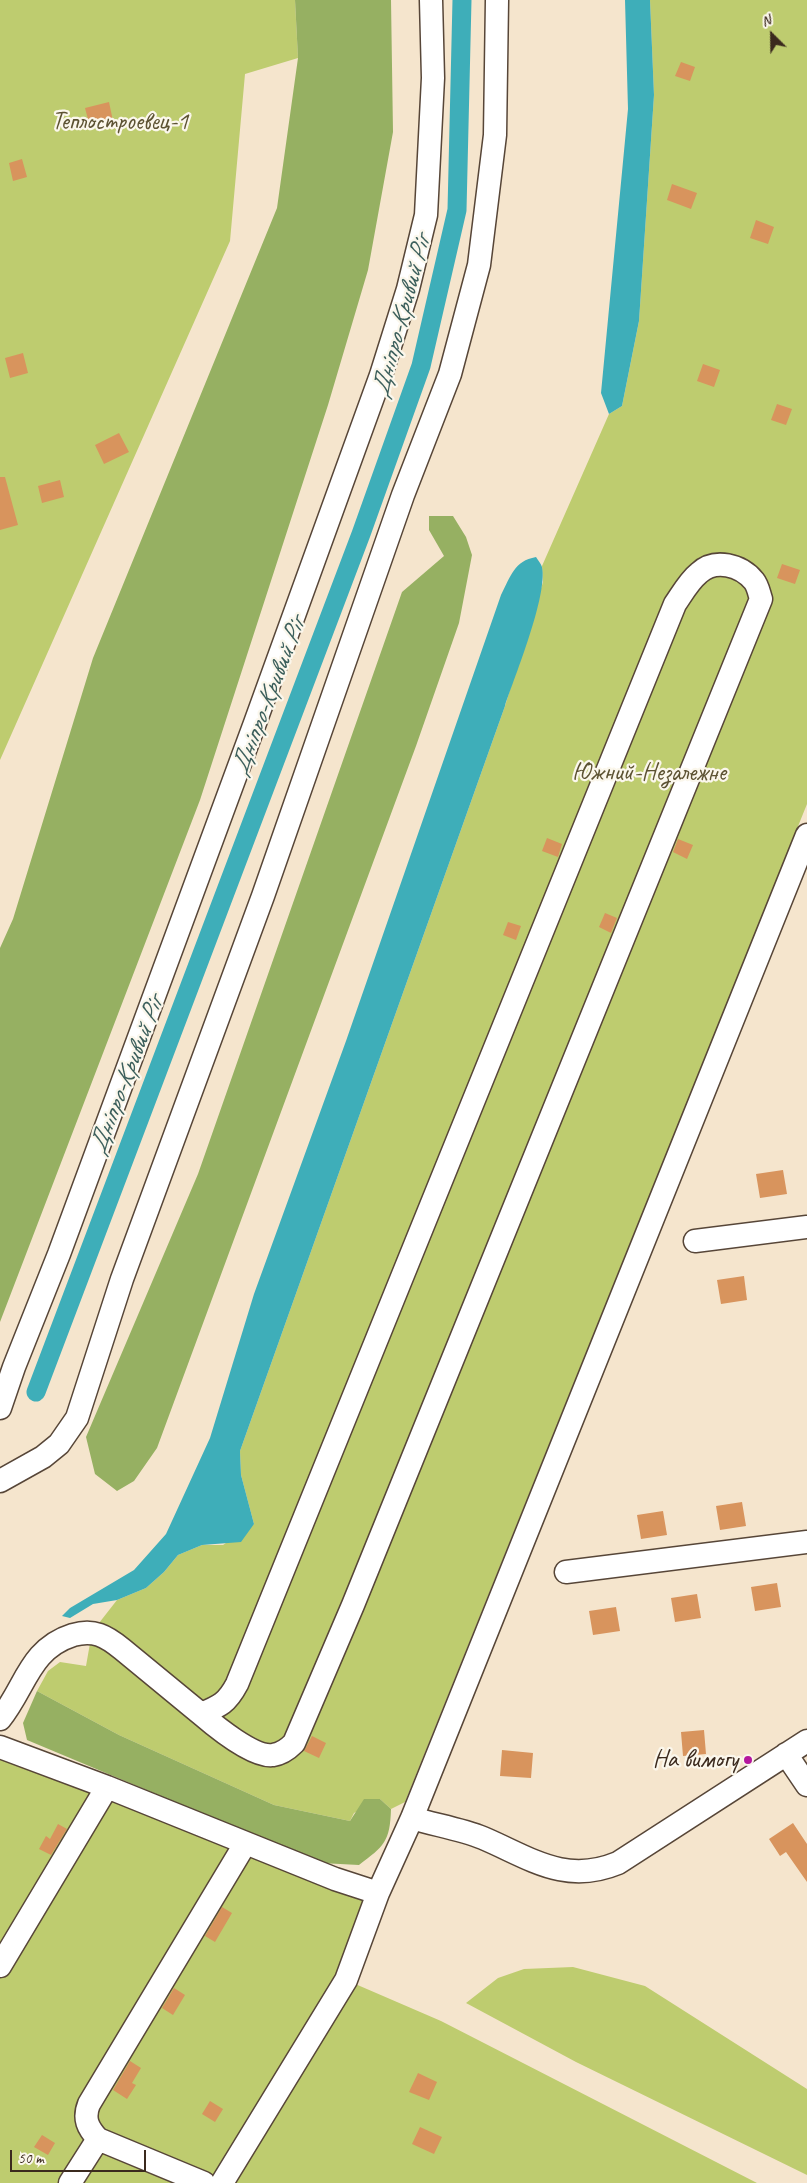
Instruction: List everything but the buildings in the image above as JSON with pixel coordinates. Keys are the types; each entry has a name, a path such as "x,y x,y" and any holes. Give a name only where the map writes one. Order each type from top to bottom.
{"street":[{"path":"0,1408 255,723 381,375 408,289 426,215 433,78 431,0"},
{"path":"0,1481 43,1457 59,1444 77,1418 122,1280 263,896 403,495 450,374 479,265 495,135 497,0"},
{"path":"0,1719 10,1707 43,1650 58,1640 92,1632 111,1640 201,1714 240,1743 260,1753 272,1755 288,1749 294,1743 357,1596 761,599 756,583 745,572 729,565 713,565 699,572 675,604 237,1684 230,1698 221,1706 201,1714"},
{"path":"222,2183 346,1980 378,1893 412,1818 807,835"},
{"path":"695,1241 807,1228"},
{"path":"566,1572 807,1542"},
{"path":"412,1818 482,1838 550,1868 568,1872 591,1872 618,1862 807,1741"},
{"path":"0,1747 106,1787 335,1879 378,1893"},
{"path":"786,1754 807,1785"},
{"path":"0,1966 106,1787"},
{"path":"204,2183 98,2138 86,2122 86,2112 89,2104 246,1844"},
{"path":"70,2183 98,2138"}],"green space":[{"name":"Теплостроевец-1","path":"0,0 295,0 298,58 245,74 230,241 0,760"},
{"path":"295,0 391,0 393,132 368,270 328,405 200,800 0,1322 0,948 13,919 93,658 277,208 298,58"},
{"name":"Южний-Незалежне","path":"650,0 807,0 807,804 405,1802 391,1809 380,1799 354,1813 350,1821 274,1805 119,1735 37,1691 48,1671 60,1662 86,1666 92,1632 117,1600 146,1588 164,1572 178,1555 202,1545 223,1545 254,1524 241,1475 240,1451 505,706 543,582 542,566 609,414 622,406 639,321 654,95"},
{"path":"429,516 453,516 466,537 472,555 459,623 416,746 157,1448 134,1481 117,1491 95,1474 86,1437 198,1174 402,592 444,556 429,530"},
{"path":"37,1691 119,1735 274,1805 350,1821 364,1799 380,1799 391,1809 387,1836 380,1848 359,1865 321,1863 27,1740 23,1723"},
{"path":"0,1747 245,1844 371,1879 380,1873 346,1980 441,2021 757,2183 0,2183"},
{"path":"573,1967 645,1986 807,2089 807,2175 576,2062 466,2003 498,1978 524,1969"}],"water":[{"path":"625,0 650,0 654,95 639,321 622,406 609,414 601,393 628,109"},
{"path":"536,557 542,567 543,580 530,636 240,1451 241,1475 254,1524 241,1542 202,1545 178,1555 164,1572 146,1588 117,1600 93,1604 70,1618 62,1616 70,1608 134,1570 166,1534 210,1438 254,1294 346,1041 501,595 514,570 523,562"}],"waterway":[{"name":"Дніпро-Кривий Ріг","path":"36,1392 361,534 421,366 457,210 462,0"}],"place":[{"name":"На вимогу","path":"748,1760"}]}
